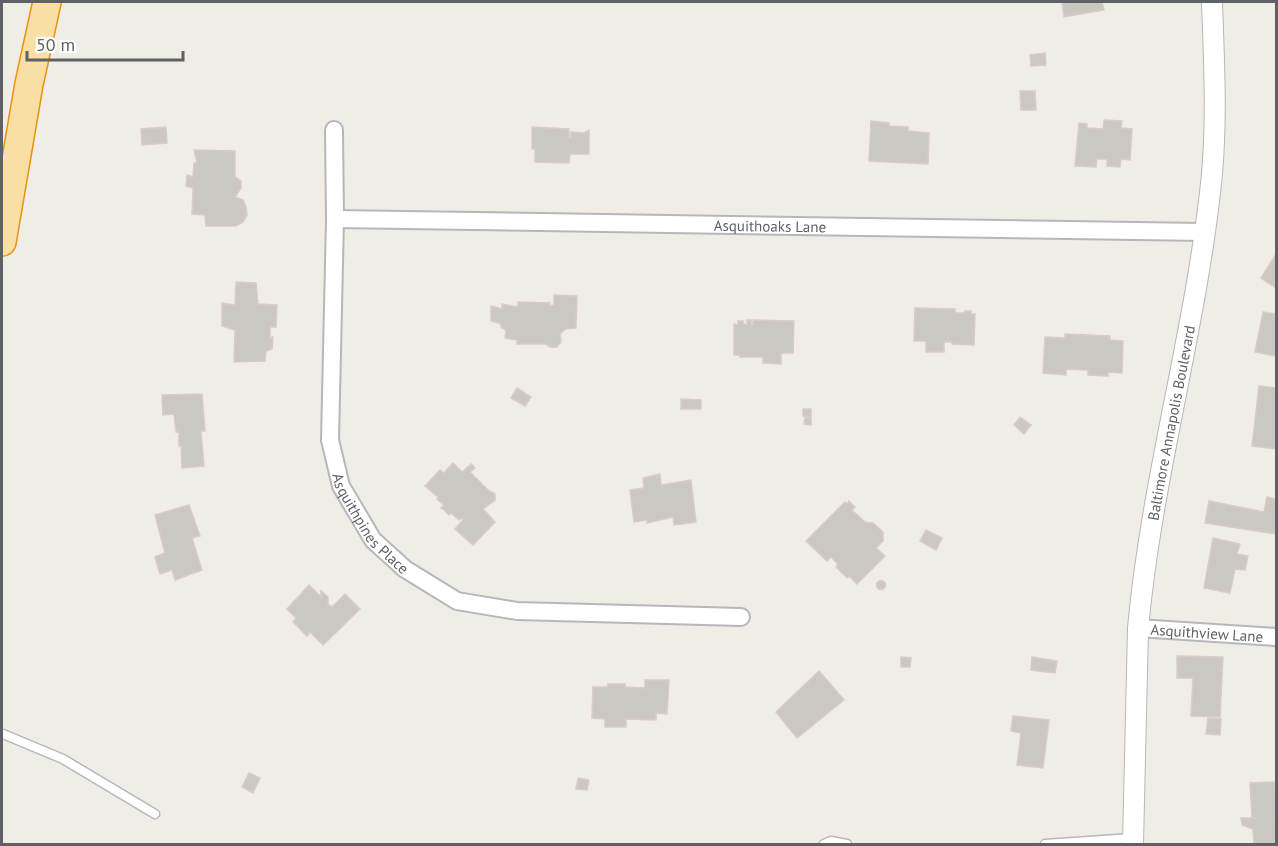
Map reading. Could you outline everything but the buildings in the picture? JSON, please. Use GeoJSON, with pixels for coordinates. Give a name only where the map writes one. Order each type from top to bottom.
{"type":"FeatureCollection","features":[{"type":"Feature","properties":{"kind":"highway"},"geometry":{"type":"LineString","coordinates":[[2,242],[29,84],[47,2]]}},
{"type":"Feature","properties":{"kind":"street","name":"Baltimore Annapolis Boulevard"},"geometry":{"type":"LineString","coordinates":[[1133,841],[1138,628],[1141,594],[1158,482],[1204,232],[1212,173],[1215,106],[1212,2]]}},
{"type":"Feature","properties":{"kind":"street","name":"Asquithpines Place"},"geometry":{"type":"LineString","coordinates":[[334,130],[335,219],[330,440],[341,486],[373,540],[405,569],[457,601],[517,611],[741,617]]}},
{"type":"Feature","properties":{"kind":"street","name":"Asquithoaks Lane"},"geometry":{"type":"LineString","coordinates":[[335,219],[1204,232]]}},
{"type":"Feature","properties":{"kind":"street","name":"Asquithview Lane"},"geometry":{"type":"LineString","coordinates":[[1138,628],[1276,637]]}},
{"type":"Feature","properties":{"kind":"lane"},"geometry":{"type":"LineString","coordinates":[[2,734],[63,759],[155,814]]}},
{"type":"Feature","properties":{"kind":"lane"},"geometry":{"type":"LineString","coordinates":[[824,844],[831,840],[847,844]]}},
{"type":"Feature","properties":{"kind":"lane"},"geometry":{"type":"LineString","coordinates":[[1045,844],[1133,841]]}}]}
